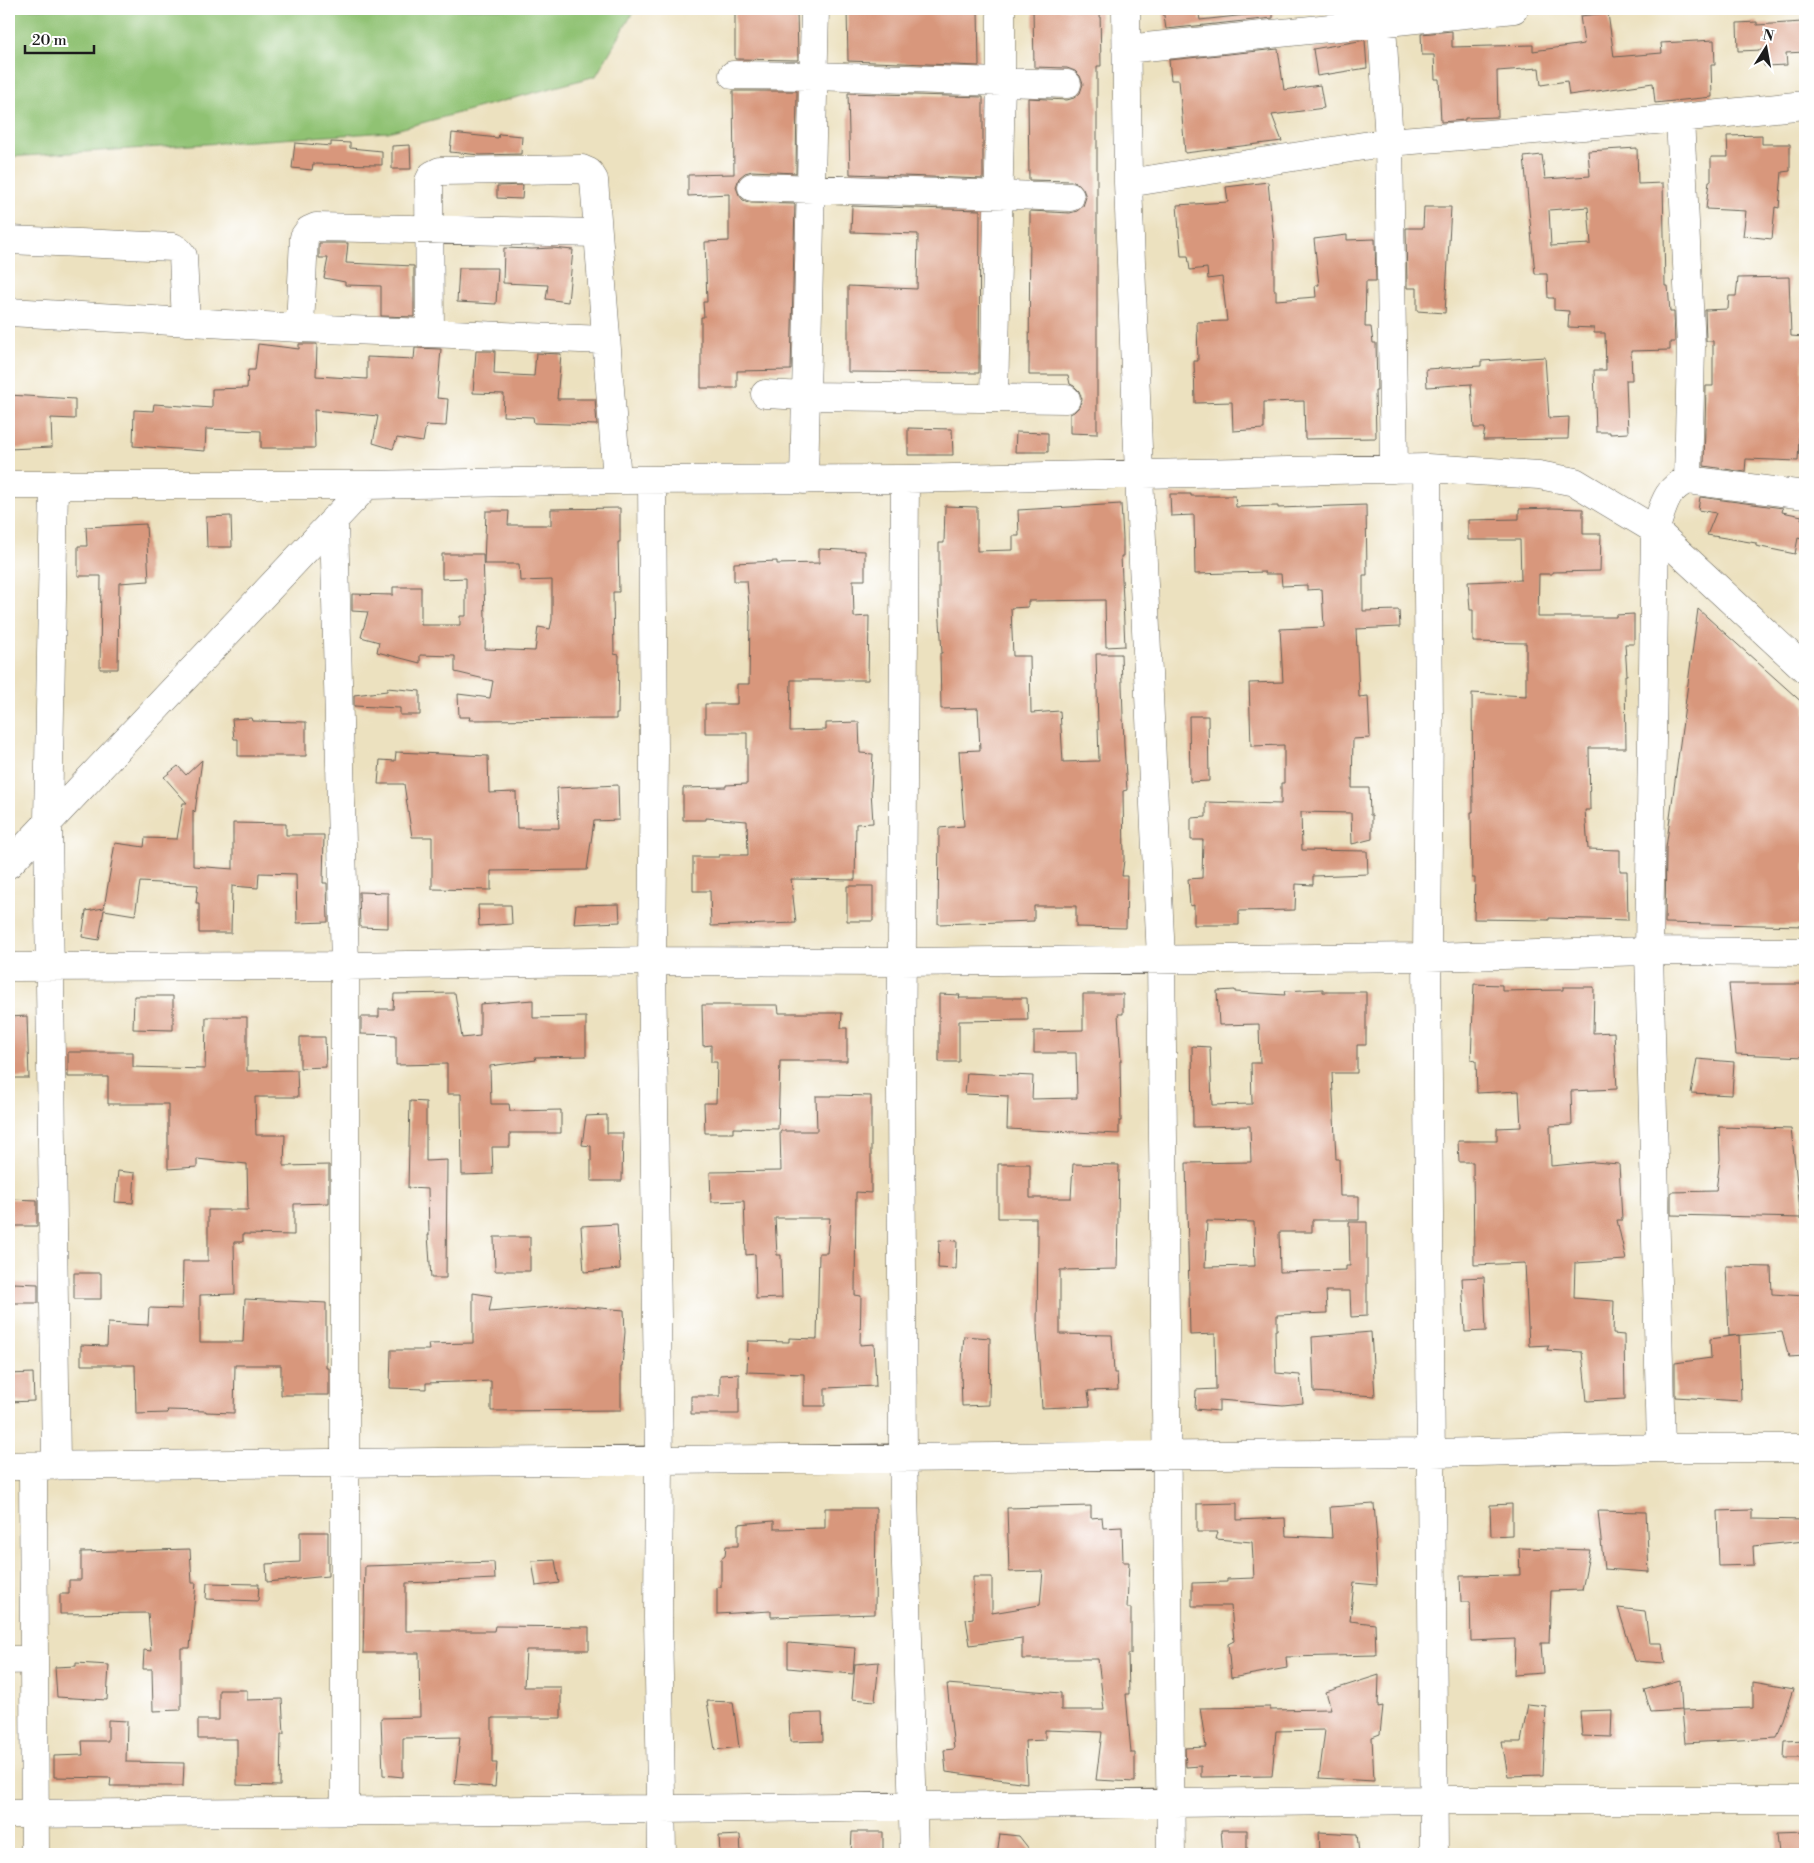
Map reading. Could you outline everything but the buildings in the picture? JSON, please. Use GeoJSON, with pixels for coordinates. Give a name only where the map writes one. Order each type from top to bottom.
{"type":"FeatureCollection","features":[{"type":"Feature","properties":{"kind":"street"},"geometry":{"type":"LineString","coordinates":[[804,480],[815,9]]}},
{"type":"Feature","properties":{"kind":"street"},"geometry":{"type":"LineString","coordinates":[[994,398],[1001,9]]}},
{"type":"Feature","properties":{"kind":"street"},"geometry":{"type":"LineString","coordinates":[[1126,9],[1128,183],[1139,475],[1162,959],[1171,1854]]}},
{"type":"Feature","properties":{"kind":"street"},"geometry":{"type":"LineString","coordinates":[[1126,49],[1381,15],[1514,9]]}},
{"type":"Feature","properties":{"kind":"street"},"geometry":{"type":"LineString","coordinates":[[1381,15],[1389,142],[1394,469]]}},
{"type":"Feature","properties":{"kind":"street"},"geometry":{"type":"LineString","coordinates":[[733,76],[813,76],[1067,84]]}},
{"type":"Feature","properties":{"kind":"street"},"geometry":{"type":"LineString","coordinates":[[1128,183],[1389,142],[1805,106]]}},
{"type":"Feature","properties":{"kind":"street"},"geometry":{"type":"LineString","coordinates":[[1680,118],[1691,347],[1688,480]]}},
{"type":"Feature","properties":{"kind":"street"},"geometry":{"type":"LineString","coordinates":[[430,333],[429,181],[432,174],[440,171],[582,169],[589,172],[594,180],[617,480]]}},
{"type":"Feature","properties":{"kind":"street"},"geometry":{"type":"LineString","coordinates":[[752,187],[1070,197]]}},
{"type":"Feature","properties":{"kind":"street"},"geometry":{"type":"LineString","coordinates":[[300,328],[304,237],[309,230],[316,227],[598,233]]}},
{"type":"Feature","properties":{"kind":"street"},"geometry":{"type":"LineString","coordinates":[[9,240],[173,247],[183,256],[186,322]]}},
{"type":"Feature","properties":{"kind":"street"},"geometry":{"type":"LineString","coordinates":[[9,312],[300,328],[606,340]]}},
{"type":"Feature","properties":{"kind":"street"},"geometry":{"type":"LineString","coordinates":[[765,394],[1066,399]]}},
{"type":"Feature","properties":{"kind":"street"},"geometry":{"type":"LineString","coordinates":[[1427,468],[1429,709],[1427,957],[1434,1854]]}},
{"type":"Feature","properties":{"kind":"street"},"geometry":{"type":"LineString","coordinates":[[9,486],[367,485],[617,480],[905,479],[1427,468],[1539,475],[1575,482],[1655,530],[1805,669]]}},
{"type":"Feature","properties":{"kind":"street"},"geometry":{"type":"LineString","coordinates":[[905,479],[901,962],[903,1458],[914,1854]]}},
{"type":"Feature","properties":{"kind":"street"},"geometry":{"type":"LineString","coordinates":[[1661,1448],[1649,951],[1655,530],[1672,489],[1688,480],[1805,495]]}},
{"type":"Feature","properties":{"kind":"street"},"geometry":{"type":"LineString","coordinates":[[652,481],[654,733],[652,961],[662,1854]]}},
{"type":"Feature","properties":{"kind":"street"},"geometry":{"type":"LineString","coordinates":[[9,864],[367,485]]}},
{"type":"Feature","properties":{"kind":"street"},"geometry":{"type":"LineString","coordinates":[[35,1854],[22,1814],[21,1659],[33,1466],[49,966],[48,822],[54,486]]}},
{"type":"Feature","properties":{"kind":"street"},"geometry":{"type":"LineString","coordinates":[[334,519],[345,966],[345,1811]]}},
{"type":"Feature","properties":{"kind":"street"},"geometry":{"type":"LineString","coordinates":[[9,967],[345,966],[652,961],[901,962],[1427,957],[1649,951],[1805,952]]}},
{"type":"Feature","properties":{"kind":"street"},"geometry":{"type":"LineString","coordinates":[[33,1466],[1805,1448]]}},
{"type":"Feature","properties":{"kind":"street"},"geometry":{"type":"LineString","coordinates":[[22,1814],[662,1809],[1171,1802],[1805,1800]]}},
{"type":"Feature","properties":{"kind":"green space"},"geometry":{"type":"Polygon","coordinates":[[[9,9],[635,9],[596,76],[388,132],[9,157],[9,9]]]}}]}
